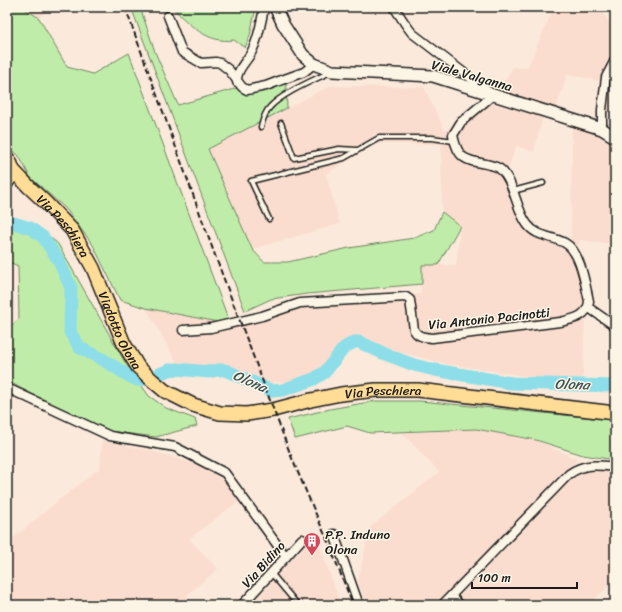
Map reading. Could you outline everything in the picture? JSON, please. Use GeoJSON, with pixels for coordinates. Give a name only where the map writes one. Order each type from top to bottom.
{"type":"FeatureCollection","features":[{"type":"Feature","properties":{"kind":"main road","name":"Viale Valganna"},"geometry":{"type":"LineString","coordinates":[[269,8],[283,24],[303,55],[314,64],[332,71],[433,76],[602,129],[615,138]]}},
{"type":"Feature","properties":{"kind":"main road","name":"Via Peschiera"},"geometry":{"type":"LineString","coordinates":[[10,163],[11,177],[7,183],[29,188]]}},
{"type":"Feature","properties":{"kind":"main road","name":"Via Peschiera"},"geometry":{"type":"LineString","coordinates":[[10,163],[29,188],[72,230],[93,268]]}},
{"type":"Feature","properties":{"kind":"main road","name":"Viadotto Olona"},"geometry":{"type":"LineString","coordinates":[[93,268],[116,327],[128,352],[138,367],[158,386]]}},
{"type":"Feature","properties":{"kind":"main road","name":"Via Peschiera"},"geometry":{"type":"LineString","coordinates":[[158,386],[174,397],[193,405],[228,414],[257,413],[318,398],[376,390],[418,390],[615,413]]}},
{"type":"Feature","properties":{"kind":"street"},"geometry":{"type":"LineString","coordinates":[[394,7],[412,32],[493,95],[460,122],[452,135],[456,150],[463,157],[472,161],[500,169],[506,176],[521,214],[530,228],[544,236],[565,243],[573,250],[578,259],[589,301],[589,308],[615,326]]}},
{"type":"Feature","properties":{"kind":"street"},"geometry":{"type":"LineString","coordinates":[[237,82],[238,72],[251,54],[269,8]]}},
{"type":"Feature","properties":{"kind":"street"},"geometry":{"type":"LineString","coordinates":[[168,16],[182,52],[201,63],[220,63],[229,70],[242,87],[247,90],[266,86],[304,72],[314,64]]}},
{"type":"Feature","properties":{"kind":"street"},"geometry":{"type":"LineString","coordinates":[[602,129],[602,110],[606,78],[615,60]]}},
{"type":"Feature","properties":{"kind":"street","name":"Via Antonio Pacinotti"},"geometry":{"type":"LineString","coordinates":[[183,330],[211,328],[262,316],[300,304],[406,297],[410,300],[414,330],[416,334],[432,338],[560,322],[577,318],[589,308]]}},
{"type":"Feature","properties":{"kind":"street"},"geometry":{"type":"LineString","coordinates":[[7,388],[110,436],[175,447],[225,473],[286,557]]}},
{"type":"Feature","properties":{"kind":"street"},"geometry":{"type":"LineString","coordinates":[[442,605],[565,477],[579,468],[594,465],[615,467]]}},
{"type":"Feature","properties":{"kind":"street"},"geometry":{"type":"LineString","coordinates":[[334,534],[359,605]]}},
{"type":"Feature","properties":{"kind":"street","name":"Via Bidino"},"geometry":{"type":"LineString","coordinates":[[242,605],[302,539]]}},
{"type":"Feature","properties":{"kind":"street"},"geometry":{"type":"LineString","coordinates":[[450,596],[460,605]]}},
{"type":"Feature","properties":{"kind":"lane"},"geometry":{"type":"LineString","coordinates":[[261,127],[263,117],[269,107],[280,98],[332,71]]}},
{"type":"Feature","properties":{"kind":"lane"},"geometry":{"type":"LineString","coordinates":[[281,123],[294,158],[339,149],[358,150]]}},
{"type":"Feature","properties":{"kind":"lane"},"geometry":{"type":"LineString","coordinates":[[269,219],[251,181],[344,158],[379,138],[432,138],[454,141]]}},
{"type":"Feature","properties":{"kind":"lane"},"geometry":{"type":"LineString","coordinates":[[513,191],[543,183]]}},
{"type":"Feature","properties":{"kind":"lane"},"geometry":{"type":"LineString","coordinates":[[271,573],[298,605]]}},
{"type":"Feature","properties":{"kind":"shaded area"},"geometry":{"type":"Polygon","coordinates":[[[22,7],[48,7],[39,18],[22,7]]]}},
{"type":"Feature","properties":{"kind":"shaded area"},"geometry":{"type":"Polygon","coordinates":[[[554,7],[615,7],[604,14],[615,32],[615,52],[601,81],[567,75],[556,109],[498,91],[513,67],[527,68],[554,7]]]}},
{"type":"Feature","properties":{"kind":"shaded area"},"geometry":{"type":"Polygon","coordinates":[[[330,86],[424,87],[445,131],[493,104],[543,116],[534,152],[516,146],[506,177],[527,224],[564,244],[571,238],[572,124],[590,129],[615,145],[615,244],[579,240],[578,259],[589,301],[585,313],[583,378],[545,379],[446,364],[396,351],[362,338],[342,344],[319,369],[299,381],[271,383],[226,367],[178,365],[146,308],[223,323],[300,304],[421,294],[422,265],[456,265],[460,227],[442,212],[441,144],[375,144],[326,174],[340,224],[252,249],[208,149],[330,86]]]}},
{"type":"Feature","properties":{"kind":"shaded area"},"geometry":{"type":"Polygon","coordinates":[[[476,429],[536,440],[578,460],[435,605],[366,605],[358,581],[370,527],[439,472],[402,433],[476,429]]]}},
{"type":"Feature","properties":{"kind":"shaded area"},"geometry":{"type":"Polygon","coordinates":[[[102,440],[156,452],[198,465],[222,479],[240,500],[189,539],[218,569],[186,596],[195,605],[7,605],[7,537],[11,540],[100,468],[102,440]]]}},
{"type":"Feature","properties":{"kind":"shaded area"},"geometry":{"type":"Polygon","coordinates":[[[603,470],[615,472],[615,580],[588,605],[465,605],[458,598],[566,483],[580,473],[603,470]]]}},
{"type":"Feature","properties":{"kind":"shaded area"},"geometry":{"type":"Polygon","coordinates":[[[315,533],[341,605],[251,605],[295,555],[315,533]]]}},
{"type":"Feature","properties":{"kind":"green space"},"geometry":{"type":"Polygon","coordinates":[[[7,7],[22,7],[39,18],[67,67],[93,74],[129,53],[229,321],[223,323],[146,308],[120,300],[93,245],[66,209],[30,177],[19,156],[7,145],[7,7]]]}},
{"type":"Feature","properties":{"kind":"green space"},"geometry":{"type":"Polygon","coordinates":[[[131,7],[140,7],[155,52],[178,105],[255,83],[258,91],[286,84],[287,108],[208,149],[252,249],[264,262],[288,262],[349,248],[414,238],[434,230],[442,212],[460,226],[438,265],[422,265],[422,284],[307,294],[271,299],[245,311],[131,7]]]}},
{"type":"Feature","properties":{"kind":"green space"},"geometry":{"type":"Polygon","coordinates":[[[172,7],[256,7],[250,35],[245,48],[234,40],[216,39],[207,36],[192,26],[172,7]]]}},
{"type":"Feature","properties":{"kind":"green space"},"geometry":{"type":"Polygon","coordinates":[[[7,215],[37,226],[58,244],[126,364],[149,396],[166,408],[195,419],[197,426],[156,437],[108,431],[20,388],[7,380],[7,323],[11,326],[19,319],[18,266],[7,261],[7,215]]]}},
{"type":"Feature","properties":{"kind":"green space"},"geometry":{"type":"Polygon","coordinates":[[[375,401],[420,401],[615,420],[615,460],[583,455],[536,440],[476,429],[370,433],[347,426],[295,439],[288,419],[330,409],[375,401]]]}},
{"type":"Feature","properties":{"kind":"waterway","name":"Olona"},"geometry":{"type":"LineString","coordinates":[[7,221],[30,228],[43,237],[59,261],[71,288],[70,332],[80,348],[138,380],[147,379],[169,370],[176,369],[209,372],[225,370],[272,391],[283,390],[314,379],[325,372],[344,348],[354,342],[359,342],[414,365],[435,370],[511,383],[615,386]]}},
{"type":"Feature","properties":{"kind":"railway"},"geometry":{"type":"LineString","coordinates":[[125,7],[216,258],[293,461],[353,605]]}},
{"type":"Feature","properties":{"kind":"place","name":"P.P. Induno Olona"},"geometry":{"type":"Point","coordinates":[312,556]}}]}
